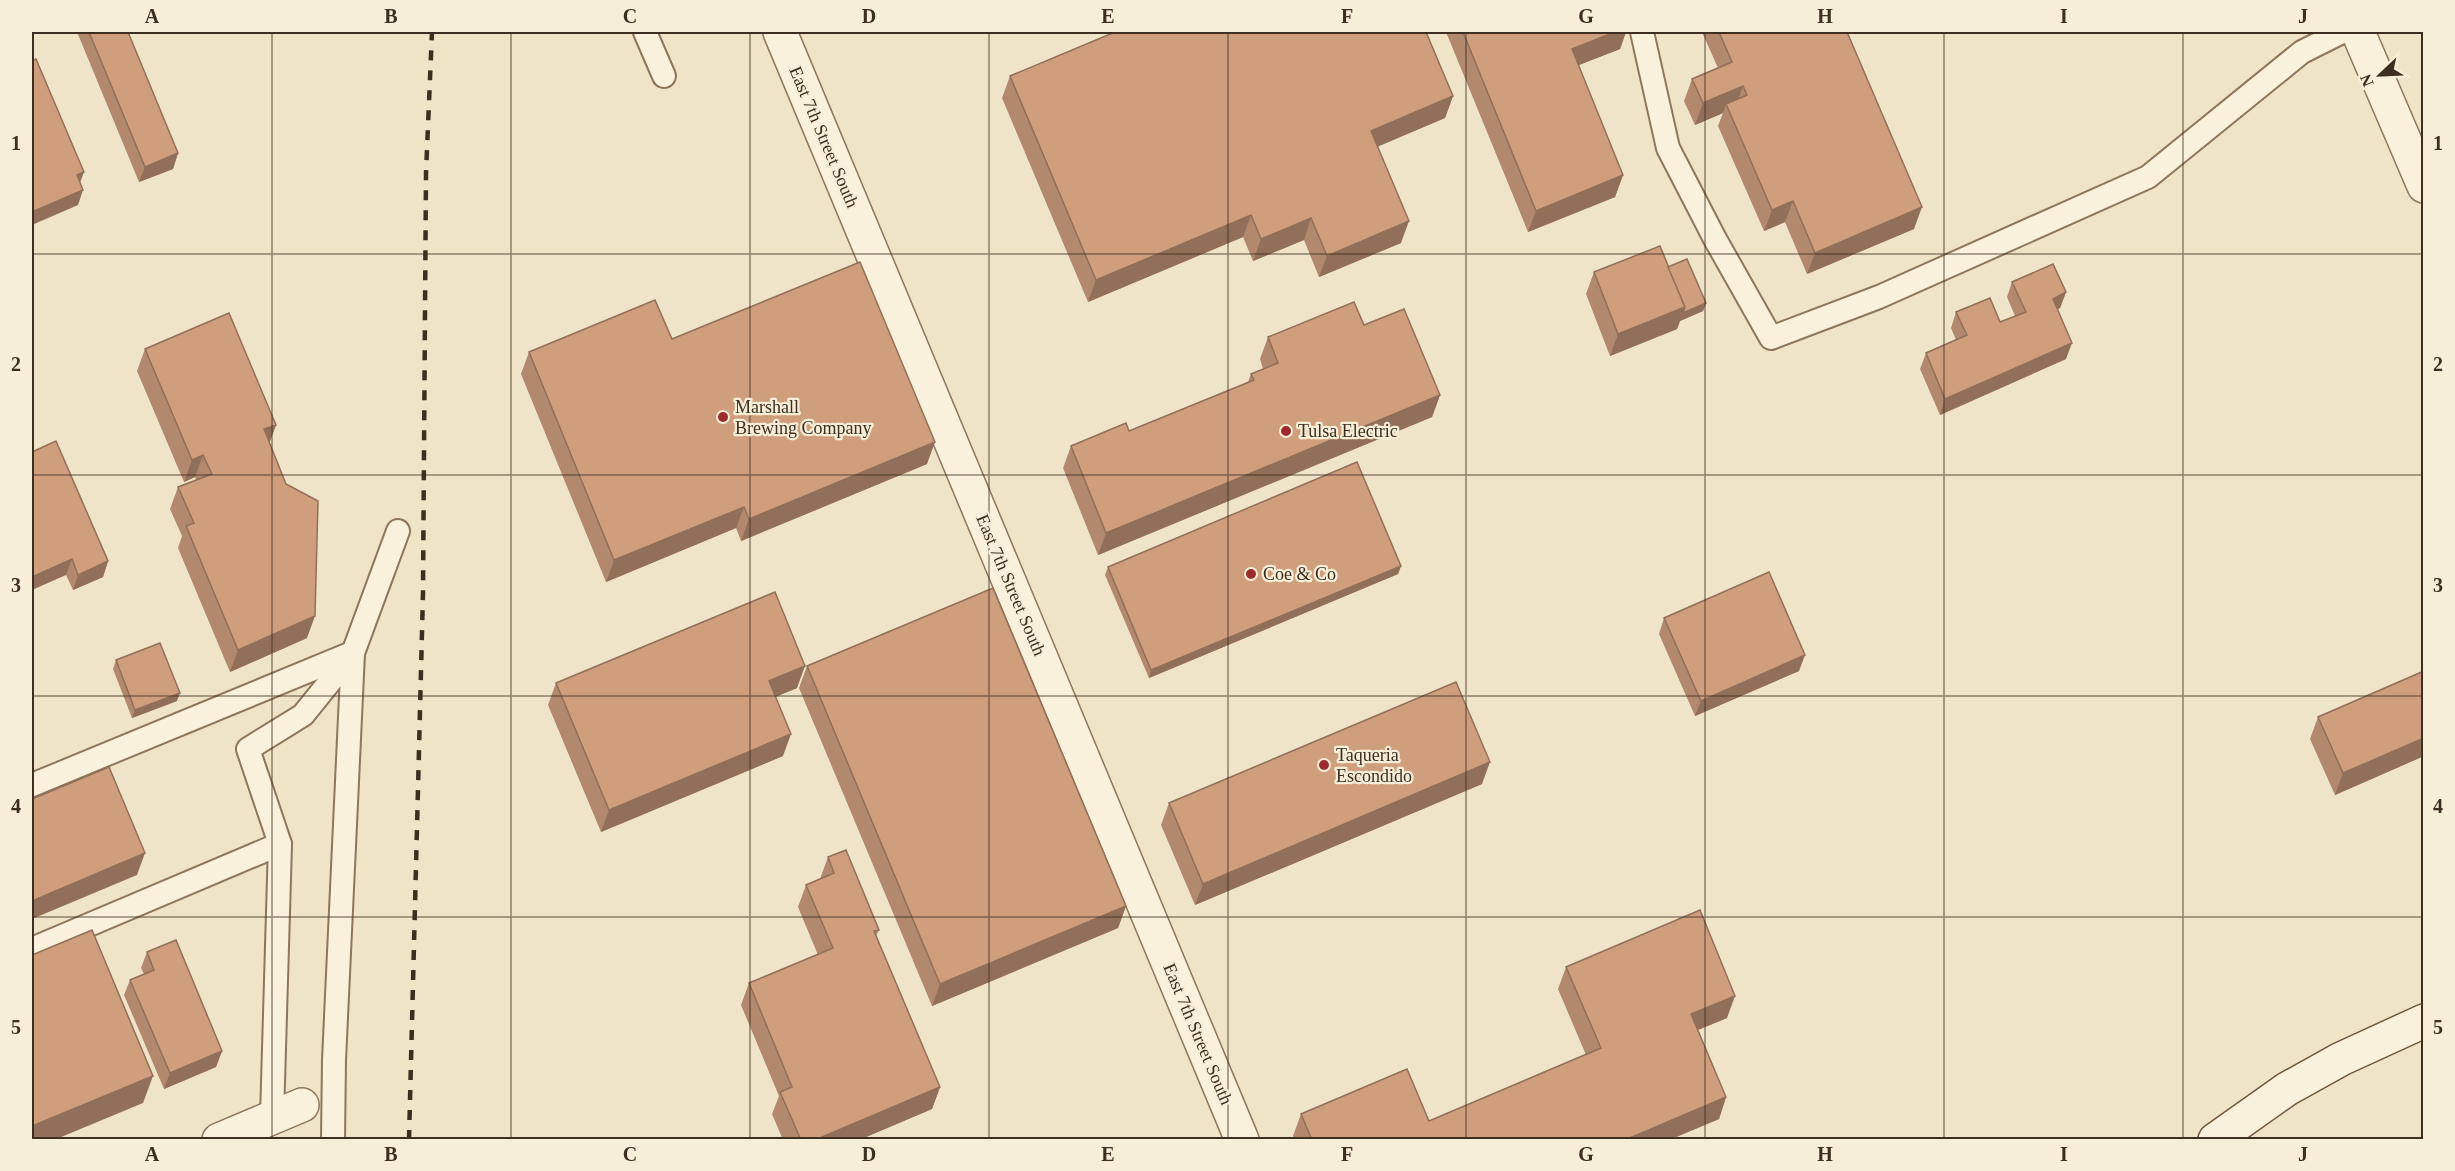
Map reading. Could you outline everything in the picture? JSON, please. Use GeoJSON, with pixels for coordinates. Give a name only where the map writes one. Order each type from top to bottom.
{"type":"FeatureCollection","features":[{"type":"Feature","properties":{"kind":"street","name":"East 7th Street South"},"geometry":{"type":"LineString","coordinates":[[780,32],[1242,1140]]}},
{"type":"Feature","properties":{"kind":"street"},"geometry":{"type":"LineString","coordinates":[[2358,32],[2424,186]]}},
{"type":"Feature","properties":{"kind":"street"},"geometry":{"type":"LineString","coordinates":[[2215,1140],[2287,1089],[2341,1059],[2424,1021]]}},
{"type":"Feature","properties":{"kind":"street"},"geometry":{"type":"LineString","coordinates":[[219,1140],[287,1111]]}},
{"type":"Feature","properties":{"kind":"lane"},"geometry":{"type":"LineString","coordinates":[[645,32],[664,76]]}},
{"type":"Feature","properties":{"kind":"lane"},"geometry":{"type":"LineString","coordinates":[[1642,32],[1668,148],[1715,239],[1771,338],[1879,297],[2148,177],[2301,52],[2342,32]]}},
{"type":"Feature","properties":{"kind":"lane"},"geometry":{"type":"LineString","coordinates":[[333,1140],[334,1060],[353,653],[398,531]]}},
{"type":"Feature","properties":{"kind":"lane"},"geometry":{"type":"LineString","coordinates":[[32,785],[353,653]]}},
{"type":"Feature","properties":{"kind":"lane"},"geometry":{"type":"LineString","coordinates":[[287,1111],[280,844],[248,749],[303,715],[353,653]]}},
{"type":"Feature","properties":{"kind":"lane"},"geometry":{"type":"LineString","coordinates":[[32,949],[280,844]]}},
{"type":"Feature","properties":{"kind":"building"},"geometry":{"type":"Polygon","coordinates":[[[89,32],[128,32],[178,153],[145,167],[89,32]]]}},
{"type":"Feature","properties":{"kind":"building"},"geometry":{"type":"Polygon","coordinates":[[[1115,32],[1426,32],[1453,96],[1371,131],[1409,221],[1327,256],[1311,218],[1261,239],[1251,215],[1096,280],[1010,76],[1115,32]]]}},
{"type":"Feature","properties":{"kind":"building"},"geometry":{"type":"Polygon","coordinates":[[[1463,32],[1615,32],[1572,49],[1623,175],[1536,211],[1463,32]]]}},
{"type":"Feature","properties":{"kind":"building"},"geometry":{"type":"Polygon","coordinates":[[[1719,32],[1847,32],[1922,207],[1815,253],[1793,201],[1772,210],[1726,104],[1747,95],[1743,86],[1703,103],[1692,79],[1732,62],[1719,32]]]}},
{"type":"Feature","properties":{"kind":"building"},"geometry":{"type":"Polygon","coordinates":[[[36,59],[84,172],[77,175],[83,190],[32,212],[32,61],[36,59]]]}},
{"type":"Feature","properties":{"kind":"building"},"geometry":{"type":"Polygon","coordinates":[[[1660,246],[1685,307],[1618,334],[1594,272],[1660,246]]]}},
{"type":"Feature","properties":{"kind":"building"},"geometry":{"type":"Polygon","coordinates":[[[1687,259],[1706,303],[1683,313],[1685,307],[1668,267],[1687,259]]]}},
{"type":"Feature","properties":{"kind":"building","name":"Marshall Brewing Company"},"geometry":{"type":"Polygon","coordinates":[[[860,262],[935,442],[749,519],[744,507],[614,560],[529,352],[655,300],[672,339],[860,262]]]}},
{"type":"Feature","properties":{"kind":"building"},"geometry":{"type":"Polygon","coordinates":[[[2053,264],[2066,292],[2053,299],[2072,343],[1945,399],[1926,353],[1967,335],[1956,312],[1990,298],[2000,322],[2026,312],[2012,282],[2053,264]]]}},
{"type":"Feature","properties":{"kind":"building","name":"Tulsa Electric"},"geometry":{"type":"Polygon","coordinates":[[[1354,302],[1364,325],[1404,309],[1440,395],[1106,533],[1071,446],[1126,423],[1129,431],[1254,380],[1251,374],[1278,363],[1268,337],[1354,302]]]}},
{"type":"Feature","properties":{"kind":"building"},"geometry":{"type":"Polygon","coordinates":[[[229,313],[276,425],[264,429],[286,484],[318,501],[315,616],[238,650],[186,526],[194,523],[178,487],[212,474],[203,455],[192,460],[145,349],[229,313]]]}},
{"type":"Feature","properties":{"kind":"building"},"geometry":{"type":"Polygon","coordinates":[[[56,441],[108,561],[78,575],[72,559],[32,577],[32,452],[56,441]]]}},
{"type":"Feature","properties":{"kind":"building","name":"Coe & Co"},"geometry":{"type":"Polygon","coordinates":[[[1357,462],[1401,566],[1151,670],[1108,567],[1357,462]]]}},
{"type":"Feature","properties":{"kind":"building"},"geometry":{"type":"Polygon","coordinates":[[[1769,572],[1805,655],[1701,701],[1664,618],[1769,572]]]}},
{"type":"Feature","properties":{"kind":"building"},"geometry":{"type":"Polygon","coordinates":[[[993,588],[1126,906],[940,984],[807,666],[993,588]]]}},
{"type":"Feature","properties":{"kind":"building"},"geometry":{"type":"Polygon","coordinates":[[[775,592],[805,666],[769,681],[791,734],[609,810],[556,683],[775,592]]]}},
{"type":"Feature","properties":{"kind":"building"},"geometry":{"type":"Polygon","coordinates":[[[160,643],[180,693],[135,710],[116,660],[160,643]]]}},
{"type":"Feature","properties":{"kind":"building"},"geometry":{"type":"Polygon","coordinates":[[[2424,671],[2424,738],[2343,773],[2318,717],[2424,671]]]}},
{"type":"Feature","properties":{"kind":"building"},"geometry":{"type":"Polygon","coordinates":[[[1456,682],[1490,762],[1203,884],[1169,803],[1456,682]]]}},
{"type":"Feature","properties":{"kind":"building"},"geometry":{"type":"Polygon","coordinates":[[[109,767],[145,853],[32,901],[32,799],[109,767]]]}},
{"type":"Feature","properties":{"kind":"building"},"geometry":{"type":"Polygon","coordinates":[[[846,850],[879,930],[874,931],[940,1087],[815,1140],[801,1140],[780,1092],[792,1087],[749,983],[833,948],[806,885],[834,873],[828,857],[846,850]]]}},
{"type":"Feature","properties":{"kind":"building"},"geometry":{"type":"Polygon","coordinates":[[[1700,910],[1735,996],[1691,1014],[1726,1097],[1625,1140],[1312,1140],[1301,1114],[1407,1069],[1429,1121],[1601,1048],[1566,967],[1700,910]]]}},
{"type":"Feature","properties":{"kind":"building"},"geometry":{"type":"Polygon","coordinates":[[[92,930],[153,1076],[32,1126],[32,955],[92,930]]]}},
{"type":"Feature","properties":{"kind":"building"},"geometry":{"type":"Polygon","coordinates":[[[176,940],[222,1051],[170,1073],[130,980],[154,970],[147,952],[176,940]]]}},
{"type":"Feature","properties":{"kind":"railway"},"geometry":{"type":"LineString","coordinates":[[409,1140],[423,593],[426,173],[432,32]]}},
{"type":"Feature","properties":{"kind":"place","name":"Marshall Brewing Company"},"geometry":{"type":"Point","coordinates":[723,417]}},
{"type":"Feature","properties":{"kind":"place","name":"Tulsa Electric"},"geometry":{"type":"Point","coordinates":[1286,431]}},
{"type":"Feature","properties":{"kind":"place","name":"Coe & Co"},"geometry":{"type":"Point","coordinates":[1251,574]}},
{"type":"Feature","properties":{"kind":"place","name":"Taqueria Escondido"},"geometry":{"type":"Point","coordinates":[1324,765]}}]}
